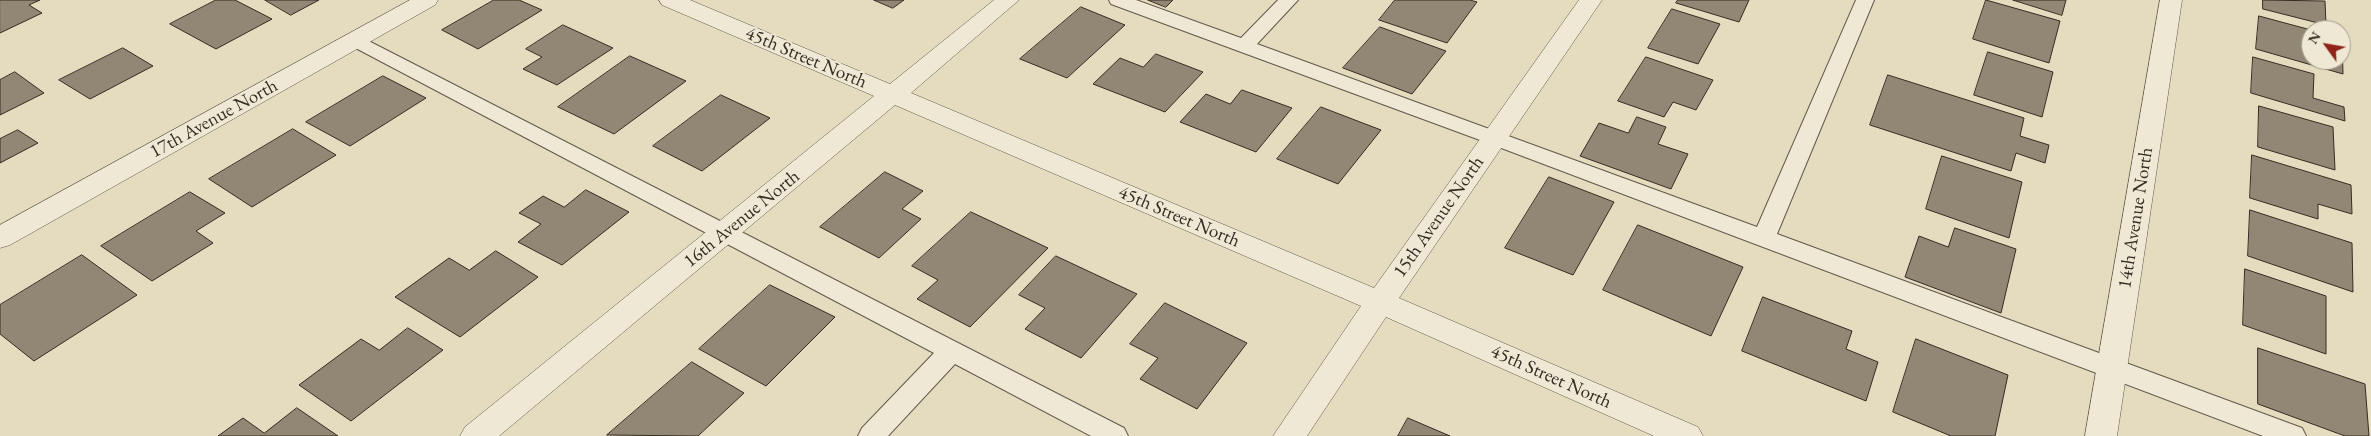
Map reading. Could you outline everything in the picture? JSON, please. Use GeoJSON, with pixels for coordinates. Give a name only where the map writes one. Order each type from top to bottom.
{"type":"FeatureCollection","features":[{"type":"Feature","properties":{"kind":"street","name":"17th Avenue North"},"geometry":{"type":"LineString","coordinates":[[0,238],[428,0]]}},
{"type":"Feature","properties":{"kind":"street","name":"45th Street North"},"geometry":{"type":"LineString","coordinates":[[670,0],[1380,302],[1687,436]]}},
{"type":"Feature","properties":{"kind":"street","name":"16th Avenue North"},"geometry":{"type":"LineString","coordinates":[[476,436],[1008,0]]}},
{"type":"Feature","properties":{"kind":"street","name":"15th Avenue North"},"geometry":{"type":"LineString","coordinates":[[1289,436],[1591,0]]}},
{"type":"Feature","properties":{"kind":"street","name":"14th Avenue North"},"geometry":{"type":"LineString","coordinates":[[2101,436],[2171,0]]}},
{"type":"Feature","properties":{"kind":"lane"},"geometry":{"type":"LineString","coordinates":[[1118,0],[1495,138],[2294,436]]}},
{"type":"Feature","properties":{"kind":"lane"},"geometry":{"type":"LineString","coordinates":[[1244,46],[1288,0]]}},
{"type":"Feature","properties":{"kind":"lane"},"geometry":{"type":"LineString","coordinates":[[1764,238],[1864,0]]}},
{"type":"Feature","properties":{"kind":"lane"},"geometry":{"type":"LineString","coordinates":[[355,40],[1115,436]]}},
{"type":"Feature","properties":{"kind":"lane"},"geometry":{"type":"LineString","coordinates":[[871,436],[952,351]]}},
{"type":"Feature","properties":{"kind":"building"},"geometry":{"type":"Polygon","coordinates":[[[0,0],[40,0],[29,5],[42,13],[0,33],[0,0]]]}},
{"type":"Feature","properties":{"kind":"building"},"geometry":{"type":"Polygon","coordinates":[[[216,0],[235,0],[272,19],[216,49],[170,24],[216,0]]]}},
{"type":"Feature","properties":{"kind":"building"},"geometry":{"type":"Polygon","coordinates":[[[265,0],[319,0],[291,15],[265,0]]]}},
{"type":"Feature","properties":{"kind":"building"},"geometry":{"type":"Polygon","coordinates":[[[494,0],[519,0],[542,10],[478,49],[442,30],[494,0]]]}},
{"type":"Feature","properties":{"kind":"building"},"geometry":{"type":"Polygon","coordinates":[[[874,0],[904,0],[893,8],[874,0]]]}},
{"type":"Feature","properties":{"kind":"building"},"geometry":{"type":"Polygon","coordinates":[[[1148,0],[1173,0],[1166,7],[1148,0]]]}},
{"type":"Feature","properties":{"kind":"building"},"geometry":{"type":"Polygon","coordinates":[[[1395,0],[1470,0],[1477,2],[1447,43],[1379,20],[1395,0]]]}},
{"type":"Feature","properties":{"kind":"building"},"geometry":{"type":"Polygon","coordinates":[[[1678,0],[1749,0],[1739,22],[1676,3],[1678,0]]]}},
{"type":"Feature","properties":{"kind":"building"},"geometry":{"type":"Polygon","coordinates":[[[1986,0],[2060,21],[2049,63],[1973,39],[1986,0]]]}},
{"type":"Feature","properties":{"kind":"building"},"geometry":{"type":"Polygon","coordinates":[[[2013,0],[2066,0],[2062,15],[2013,0]]]}},
{"type":"Feature","properties":{"kind":"building"},"geometry":{"type":"Polygon","coordinates":[[[2263,0],[2325,1],[2326,20],[2306,20],[2263,9],[2263,0]]]}},
{"type":"Feature","properties":{"kind":"building"},"geometry":{"type":"Polygon","coordinates":[[[1081,7],[1125,25],[1067,78],[1020,59],[1081,7]]]}},
{"type":"Feature","properties":{"kind":"building"},"geometry":{"type":"Polygon","coordinates":[[[1672,9],[1720,24],[1698,64],[1648,48],[1672,9]]]}},
{"type":"Feature","properties":{"kind":"building"},"geometry":{"type":"Polygon","coordinates":[[[2259,16],[2301,27],[2301,62],[2256,49],[2259,16]]]}},
{"type":"Feature","properties":{"kind":"building"},"geometry":{"type":"Polygon","coordinates":[[[563,25],[613,48],[557,85],[523,69],[542,57],[526,49],[563,25]]]}},
{"type":"Feature","properties":{"kind":"building"},"geometry":{"type":"Polygon","coordinates":[[[1380,27],[1446,51],[1412,94],[1343,68],[1380,27]]]}},
{"type":"Feature","properties":{"kind":"building"},"geometry":{"type":"Polygon","coordinates":[[[123,48],[153,66],[90,99],[59,80],[123,48]]]}},
{"type":"Feature","properties":{"kind":"building"},"geometry":{"type":"Polygon","coordinates":[[[1988,52],[2053,72],[2042,117],[1974,95],[1988,52]]]}},
{"type":"Feature","properties":{"kind":"building"},"geometry":{"type":"Polygon","coordinates":[[[1156,54],[1203,72],[1165,112],[1093,84],[1120,58],[1143,67],[1156,54]]]}},
{"type":"Feature","properties":{"kind":"building"},"geometry":{"type":"Polygon","coordinates":[[[630,56],[686,81],[614,134],[558,107],[630,56]]]}},
{"type":"Feature","properties":{"kind":"building"},"geometry":{"type":"Polygon","coordinates":[[[1646,57],[1713,80],[1696,110],[1673,102],[1664,117],[1618,101],[1646,57]]]}},
{"type":"Feature","properties":{"kind":"building"},"geometry":{"type":"Polygon","coordinates":[[[2253,57],[2314,74],[2313,98],[2344,107],[2345,121],[2251,93],[2253,57]]]}},
{"type":"Feature","properties":{"kind":"building"},"geometry":{"type":"Polygon","coordinates":[[[2329,70],[2343,70],[2343,74],[2329,70]]]}},
{"type":"Feature","properties":{"kind":"building"},"geometry":{"type":"Polygon","coordinates":[[[15,72],[44,93],[0,115],[0,80],[15,72]]]}},
{"type":"Feature","properties":{"kind":"building"},"geometry":{"type":"Polygon","coordinates":[[[1888,75],[2024,118],[2020,136],[2049,145],[2045,163],[2016,153],[2011,171],[1870,125],[1888,75]]]}},
{"type":"Feature","properties":{"kind":"building"},"geometry":{"type":"Polygon","coordinates":[[[383,76],[426,98],[350,146],[306,122],[383,76]]]}},
{"type":"Feature","properties":{"kind":"building"},"geometry":{"type":"Polygon","coordinates":[[[1242,90],[1292,108],[1256,152],[1180,122],[1206,94],[1230,104],[1242,90]]]}},
{"type":"Feature","properties":{"kind":"building"},"geometry":{"type":"Polygon","coordinates":[[[721,95],[770,118],[702,171],[653,146],[721,95]]]}},
{"type":"Feature","properties":{"kind":"building"},"geometry":{"type":"Polygon","coordinates":[[[2259,106],[2333,127],[2335,170],[2258,147],[2259,106]]]}},
{"type":"Feature","properties":{"kind":"building"},"geometry":{"type":"Polygon","coordinates":[[[1321,107],[1381,130],[1338,184],[1277,159],[1321,107]]]}},
{"type":"Feature","properties":{"kind":"building"},"geometry":{"type":"Polygon","coordinates":[[[1637,117],[1666,127],[1658,144],[1688,154],[1671,189],[1580,156],[1599,123],[1628,133],[1637,117]]]}},
{"type":"Feature","properties":{"kind":"building"},"geometry":{"type":"Polygon","coordinates":[[[293,129],[336,155],[252,207],[209,179],[293,129]]]}},
{"type":"Feature","properties":{"kind":"building"},"geometry":{"type":"Polygon","coordinates":[[[18,130],[38,143],[0,163],[0,139],[18,130]]]}},
{"type":"Feature","properties":{"kind":"building"},"geometry":{"type":"Polygon","coordinates":[[[2252,155],[2351,185],[2352,214],[2318,204],[2318,219],[2250,198],[2252,155]]]}},
{"type":"Feature","properties":{"kind":"building"},"geometry":{"type":"Polygon","coordinates":[[[1942,156],[2022,182],[2009,238],[1926,209],[1942,156]]]}},
{"type":"Feature","properties":{"kind":"building"},"geometry":{"type":"Polygon","coordinates":[[[885,172],[923,191],[902,209],[921,219],[879,258],[820,227],[885,172]]]}},
{"type":"Feature","properties":{"kind":"building"},"geometry":{"type":"Polygon","coordinates":[[[1549,177],[1614,202],[1573,275],[1505,248],[1549,177]]]}},
{"type":"Feature","properties":{"kind":"building"},"geometry":{"type":"Polygon","coordinates":[[[586,190],[629,212],[562,265],[518,242],[541,224],[519,213],[543,196],[564,207],[586,190]]]}},
{"type":"Feature","properties":{"kind":"building"},"geometry":{"type":"Polygon","coordinates":[[[190,192],[225,213],[196,231],[213,243],[152,281],[101,246],[190,192]]]}},
{"type":"Feature","properties":{"kind":"building"},"geometry":{"type":"Polygon","coordinates":[[[2250,210],[2352,243],[2353,292],[2248,256],[2250,210]]]}},
{"type":"Feature","properties":{"kind":"building"},"geometry":{"type":"Polygon","coordinates":[[[971,212],[1048,248],[970,327],[917,299],[938,280],[912,266],[971,212]]]}},
{"type":"Feature","properties":{"kind":"building"},"geometry":{"type":"Polygon","coordinates":[[[1638,225],[1743,267],[1711,336],[1603,290],[1638,225]]]}},
{"type":"Feature","properties":{"kind":"building"},"geometry":{"type":"Polygon","coordinates":[[[1955,228],[2016,249],[2001,313],[1905,277],[1919,236],[1948,247],[1955,228]]]}},
{"type":"Feature","properties":{"kind":"building"},"geometry":{"type":"Polygon","coordinates":[[[496,251],[538,277],[460,337],[395,297],[449,258],[469,270],[496,251]]]}},
{"type":"Feature","properties":{"kind":"building"},"geometry":{"type":"Polygon","coordinates":[[[82,255],[137,295],[34,361],[0,334],[0,305],[82,255]]]}},
{"type":"Feature","properties":{"kind":"building"},"geometry":{"type":"Polygon","coordinates":[[[1056,256],[1137,294],[1081,358],[1025,329],[1045,308],[1019,295],[1056,256]]]}},
{"type":"Feature","properties":{"kind":"building"},"geometry":{"type":"Polygon","coordinates":[[[2245,269],[2326,296],[2326,354],[2243,325],[2245,269]]]}},
{"type":"Feature","properties":{"kind":"building"},"geometry":{"type":"Polygon","coordinates":[[[770,285],[835,317],[766,386],[699,349],[770,285]]]}},
{"type":"Feature","properties":{"kind":"building"},"geometry":{"type":"Polygon","coordinates":[[[1763,297],[1852,331],[1846,349],[1878,362],[1866,401],[1742,351],[1763,297]]]}},
{"type":"Feature","properties":{"kind":"building"},"geometry":{"type":"Polygon","coordinates":[[[1165,303],[1247,343],[1197,409],[1140,379],[1158,358],[1130,344],[1165,303]]]}},
{"type":"Feature","properties":{"kind":"building"},"geometry":{"type":"Polygon","coordinates":[[[408,328],[443,350],[351,421],[299,385],[361,339],[379,350],[408,328]]]}},
{"type":"Feature","properties":{"kind":"building"},"geometry":{"type":"Polygon","coordinates":[[[1916,339],[2008,375],[1995,436],[1951,436],[1893,412],[1916,339]]]}},
{"type":"Feature","properties":{"kind":"building"},"geometry":{"type":"Polygon","coordinates":[[[2258,348],[2365,384],[2369,436],[2345,436],[2258,404],[2258,348]]]}},
{"type":"Feature","properties":{"kind":"building"},"geometry":{"type":"Polygon","coordinates":[[[692,362],[744,393],[698,436],[607,435],[692,362]]]}},
{"type":"Feature","properties":{"kind":"building"},"geometry":{"type":"Polygon","coordinates":[[[297,408],[338,436],[218,436],[243,418],[264,433],[297,408]]]}},
{"type":"Feature","properties":{"kind":"building"},"geometry":{"type":"Polygon","coordinates":[[[1408,418],[1450,436],[1398,436],[1408,418]]]}}]}
